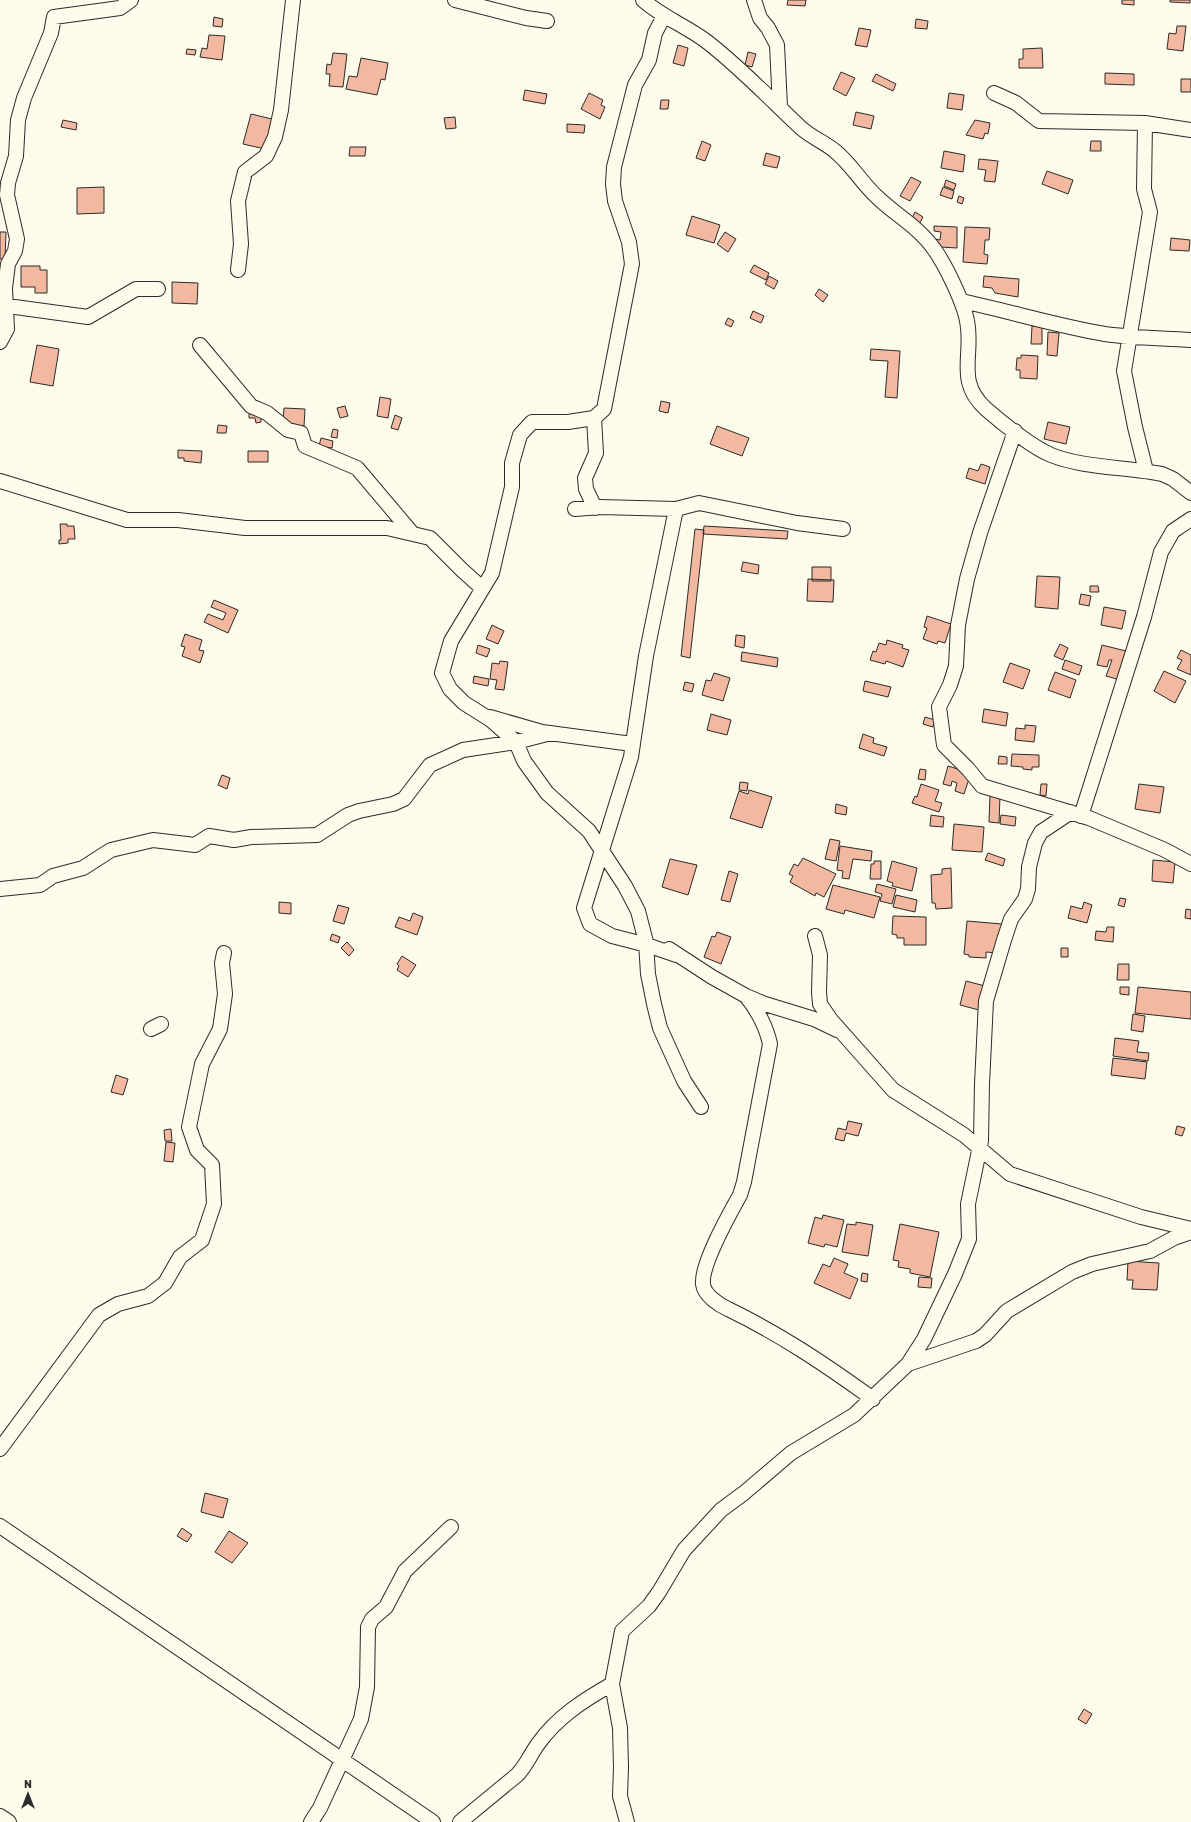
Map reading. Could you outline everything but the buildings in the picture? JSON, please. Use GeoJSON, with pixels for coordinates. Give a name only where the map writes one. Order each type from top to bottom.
{"type":"FeatureCollection","features":[{"type":"Feature","properties":{"kind":"street"},"geometry":{"type":"LineString","coordinates":[[0,342],[7,328],[3,305],[8,264],[15,251],[17,239],[7,195],[8,183],[16,156],[18,120],[24,98],[51,33],[54,17],[120,8],[131,0]]}},
{"type":"Feature","properties":{"kind":"street"},"geometry":{"type":"LineString","coordinates":[[238,270],[241,244],[238,201],[245,172],[266,156],[276,137],[281,110],[293,0]]}},
{"type":"Feature","properties":{"kind":"street"},"geometry":{"type":"LineString","coordinates":[[455,0],[526,18],[547,21]]}},
{"type":"Feature","properties":{"kind":"street"},"geometry":{"type":"LineString","coordinates":[[643,0],[664,16],[706,41],[808,134],[835,151],[855,171],[875,195],[922,236],[934,249],[961,301],[967,320],[969,333],[966,374],[970,387],[979,403],[1015,431],[1051,455],[1089,464],[1146,471],[1173,479],[1191,492]]}},
{"type":"Feature","properties":{"kind":"street"},"geometry":{"type":"LineString","coordinates":[[754,0],[760,18],[768,28],[777,45],[780,107]]}},
{"type":"Feature","properties":{"kind":"street"},"geometry":{"type":"LineString","coordinates":[[664,16],[655,33],[649,60],[634,85],[614,167],[613,184],[615,201],[629,242],[632,264],[604,409],[594,418],[568,422],[532,422],[520,435],[512,462],[512,487],[492,573],[451,641],[442,673],[450,689],[464,703],[484,715],[516,742],[524,761],[547,793],[589,831],[625,886],[638,911],[647,945],[648,974],[660,1028],[684,1081],[701,1108]]}},
{"type":"Feature","properties":{"kind":"street"},"geometry":{"type":"LineString","coordinates":[[994,93],[1016,103],[1039,122],[1145,123],[1191,130]]}},
{"type":"Feature","properties":{"kind":"street"},"geometry":{"type":"LineString","coordinates":[[1145,123],[1144,189],[1150,212],[1124,370],[1135,427],[1146,471]]}},
{"type":"Feature","properties":{"kind":"street"},"geometry":{"type":"LineString","coordinates":[[3,305],[88,317],[136,289],[158,288]]}},
{"type":"Feature","properties":{"kind":"street"},"geometry":{"type":"LineString","coordinates":[[961,301],[1015,312],[1066,326],[1107,334],[1191,340]]}},
{"type":"Feature","properties":{"kind":"street"},"geometry":{"type":"LineString","coordinates":[[200,345],[251,406],[267,413],[288,430],[301,433],[305,446],[356,468],[412,534]]}},
{"type":"Feature","properties":{"kind":"street"},"geometry":{"type":"LineString","coordinates":[[594,418],[596,452],[585,478],[586,489],[595,508]]}},
{"type":"Feature","properties":{"kind":"street"},"geometry":{"type":"LineString","coordinates":[[1015,431],[980,533],[967,579],[958,625],[956,666],[950,685],[939,707],[944,745],[968,769],[982,786],[1076,814],[1165,850],[1191,864]]}},
{"type":"Feature","properties":{"kind":"street"},"geometry":{"type":"LineString","coordinates":[[0,481],[127,520],[178,520],[245,528],[387,528],[430,538],[482,588]]}},
{"type":"Feature","properties":{"kind":"street"},"geometry":{"type":"LineString","coordinates":[[575,509],[676,509],[699,503],[797,523],[843,529]]}},
{"type":"Feature","properties":{"kind":"street"},"geometry":{"type":"LineString","coordinates":[[676,509],[646,656],[631,757],[584,908],[590,924],[612,936],[647,945],[676,955]]}},
{"type":"Feature","properties":{"kind":"street"},"geometry":{"type":"LineString","coordinates":[[627,1822],[620,1796],[622,1767],[620,1728],[612,1684],[622,1631],[649,1606],[684,1550],[702,1528],[721,1510],[744,1493],[791,1453],[854,1415],[873,1399],[908,1364],[924,1339],[955,1274],[969,1239],[968,1204],[980,1147],[986,1001],[1011,919],[1025,899],[1028,889],[1029,867],[1035,843],[1041,832],[1076,814],[1144,617],[1161,552],[1173,531],[1191,519]]}},
{"type":"Feature","properties":{"kind":"street"},"geometry":{"type":"LineString","coordinates":[[484,715],[552,733],[632,744]]}},
{"type":"Feature","properties":{"kind":"street"},"geometry":{"type":"LineString","coordinates":[[0,889],[40,885],[53,876],[83,868],[111,850],[153,840],[195,845],[209,836],[234,840],[251,837],[317,835],[348,815],[359,811],[393,804],[404,799],[430,765],[464,750],[516,742],[552,733]]}},
{"type":"Feature","properties":{"kind":"street"},"geometry":{"type":"LineString","coordinates":[[642,928],[676,955],[746,996],[765,1004],[814,1019],[842,1033]]}},
{"type":"Feature","properties":{"kind":"street"},"geometry":{"type":"LineString","coordinates":[[815,936],[820,955],[820,1004],[842,1033],[893,1090],[964,1135],[980,1147],[995,1163],[1010,1174],[1141,1217],[1191,1229]]}},
{"type":"Feature","properties":{"kind":"street"},"geometry":{"type":"LineString","coordinates":[[0,1449],[99,1315],[118,1304],[148,1296],[165,1283],[180,1257],[202,1240],[214,1204],[212,1165],[197,1150],[189,1127],[202,1064],[220,1029],[225,994],[222,963],[224,953]]}},
{"type":"Feature","properties":{"kind":"street"},"geometry":{"type":"LineString","coordinates":[[746,996],[758,1010],[768,1033],[770,1044],[744,1182],[740,1195],[703,1272],[702,1286],[712,1299],[726,1308],[765,1326],[813,1356],[873,1399]]}},
{"type":"Feature","properties":{"kind":"street"},"geometry":{"type":"LineString","coordinates":[[908,1364],[976,1341],[985,1335],[1011,1308],[1076,1270],[1092,1264],[1150,1251],[1174,1238],[1191,1232]]}},
{"type":"Feature","properties":{"kind":"street"},"geometry":{"type":"LineString","coordinates":[[0,1526],[343,1759],[433,1822]]}},
{"type":"Feature","properties":{"kind":"street"},"geometry":{"type":"LineString","coordinates":[[311,1822],[320,1808],[356,1731],[364,1706],[367,1687],[368,1627],[372,1619],[386,1607],[405,1571],[451,1527]]}},
{"type":"Feature","properties":{"kind":"street"},"geometry":{"type":"LineString","coordinates":[[460,1822],[517,1776],[525,1767],[538,1744],[572,1708],[612,1684]]}},
{"type":"Feature","properties":{"kind":"street"},"geometry":{"type":"LineString","coordinates":[[0,1816],[9,1822]]}}]}
